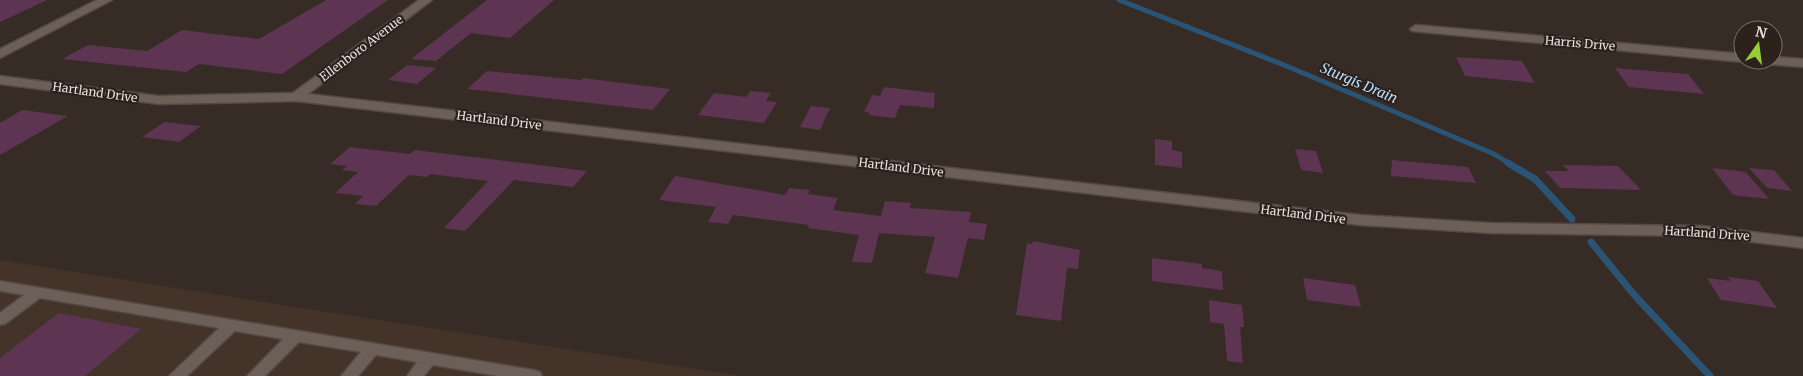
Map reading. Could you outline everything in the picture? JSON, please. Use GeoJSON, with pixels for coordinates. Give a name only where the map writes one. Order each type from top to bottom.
{"type":"FeatureCollection","features":[{"type":"Feature","properties":{"kind":"street"},"geometry":{"type":"LineString","coordinates":[[0,54],[106,0]]}},
{"type":"Feature","properties":{"kind":"street","name":"Ellenboro Avenue"},"geometry":{"type":"LineString","coordinates":[[296,97],[426,0]]}},
{"type":"Feature","properties":{"kind":"street","name":"Harris Drive"},"geometry":{"type":"LineString","coordinates":[[1416,29],[1733,57]]}},
{"type":"Feature","properties":{"kind":"street"},"geometry":{"type":"LineString","coordinates":[[1783,61],[1803,63]]}},
{"type":"Feature","properties":{"kind":"street","name":"Hartland Drive"},"geometry":{"type":"LineString","coordinates":[[0,80],[159,100],[296,97],[1360,220],[1490,228],[1702,231],[1740,234],[1803,243]]}},
{"type":"Feature","properties":{"kind":"lane"},"geometry":{"type":"LineString","coordinates":[[0,286],[534,376]]}},
{"type":"Feature","properties":{"kind":"lane"},"geometry":{"type":"LineString","coordinates":[[0,320],[38,292]]}},
{"type":"Feature","properties":{"kind":"lane"},"geometry":{"type":"LineString","coordinates":[[177,376],[232,325]]}},
{"type":"Feature","properties":{"kind":"lane"},"geometry":{"type":"LineString","coordinates":[[256,376],[296,336]]}},
{"type":"Feature","properties":{"kind":"lane"},"geometry":{"type":"LineString","coordinates":[[349,376],[373,349]]}},
{"type":"Feature","properties":{"kind":"lane"},"geometry":{"type":"LineString","coordinates":[[415,376],[429,359]]}},
{"type":"Feature","properties":{"kind":"shaded area"},"geometry":{"type":"Polygon","coordinates":[[[0,260],[289,306],[741,376],[0,376],[0,260]]]}},
{"type":"Feature","properties":{"kind":"building"},"geometry":{"type":"Polygon","coordinates":[[[0,0],[47,0],[0,22],[0,0]]]}},
{"type":"Feature","properties":{"kind":"building"},"geometry":{"type":"Polygon","coordinates":[[[326,0],[388,0],[282,74],[199,64],[186,72],[62,59],[88,45],[147,51],[182,30],[259,39],[326,0]]]}},
{"type":"Feature","properties":{"kind":"building"},"geometry":{"type":"Polygon","coordinates":[[[487,0],[554,0],[510,38],[471,33],[436,61],[411,59],[487,0]]]}},
{"type":"Feature","properties":{"kind":"building"},"geometry":{"type":"Polygon","coordinates":[[[1456,57],[1522,61],[1535,83],[1465,76],[1456,57]]]}},
{"type":"Feature","properties":{"kind":"building"},"geometry":{"type":"Polygon","coordinates":[[[407,65],[436,68],[417,84],[388,80],[407,65]]]}},
{"type":"Feature","properties":{"kind":"building"},"geometry":{"type":"Polygon","coordinates":[[[1615,68],[1688,74],[1704,94],[1629,87],[1615,68]]]}},
{"type":"Feature","properties":{"kind":"building"},"geometry":{"type":"Polygon","coordinates":[[[487,71],[581,80],[583,78],[670,89],[653,110],[467,89],[487,71]]]}},
{"type":"Feature","properties":{"kind":"building"},"geometry":{"type":"Polygon","coordinates":[[[884,87],[935,93],[934,108],[900,105],[895,118],[869,115],[870,113],[864,112],[872,95],[880,96],[884,87]]]}},
{"type":"Feature","properties":{"kind":"building"},"geometry":{"type":"Polygon","coordinates":[[[750,91],[771,93],[766,101],[777,102],[764,123],[698,115],[714,93],[746,97],[750,91]]]}},
{"type":"Feature","properties":{"kind":"building"},"geometry":{"type":"Polygon","coordinates":[[[811,106],[830,108],[820,130],[800,127],[811,106]]]}},
{"type":"Feature","properties":{"kind":"building"},"geometry":{"type":"Polygon","coordinates":[[[22,110],[68,116],[0,155],[0,123],[22,110]]]}},
{"type":"Feature","properties":{"kind":"building"},"geometry":{"type":"Polygon","coordinates":[[[164,122],[201,126],[179,142],[142,137],[164,122]]]}},
{"type":"Feature","properties":{"kind":"building"},"geometry":{"type":"Polygon","coordinates":[[[1155,139],[1172,141],[1172,150],[1182,152],[1182,168],[1155,165],[1155,139]]]}},
{"type":"Feature","properties":{"kind":"building"},"geometry":{"type":"Polygon","coordinates":[[[350,147],[410,154],[415,150],[587,171],[573,187],[514,180],[465,231],[444,228],[488,181],[430,174],[427,177],[409,175],[376,206],[355,204],[363,196],[335,193],[358,172],[342,170],[347,166],[330,164],[350,147]]]}},
{"type":"Feature","properties":{"kind":"building"},"geometry":{"type":"Polygon","coordinates":[[[1295,149],[1316,151],[1323,173],[1301,170],[1295,149]]]}},
{"type":"Feature","properties":{"kind":"building"},"geometry":{"type":"Polygon","coordinates":[[[1392,160],[1468,167],[1476,183],[1391,176],[1392,160]]]}},
{"type":"Feature","properties":{"kind":"building"},"geometry":{"type":"Polygon","coordinates":[[[1563,165],[1618,166],[1641,190],[1560,188],[1545,171],[1569,171],[1563,165]]]}},
{"type":"Feature","properties":{"kind":"building"},"geometry":{"type":"Polygon","coordinates":[[[1712,168],[1746,172],[1769,199],[1733,195],[1712,168]]]}},
{"type":"Feature","properties":{"kind":"building"},"geometry":{"type":"Polygon","coordinates":[[[1749,168],[1774,170],[1792,191],[1767,188],[1749,168]]]}},
{"type":"Feature","properties":{"kind":"building"},"geometry":{"type":"Polygon","coordinates":[[[675,176],[785,195],[789,188],[810,190],[808,194],[838,198],[833,210],[881,216],[885,201],[911,203],[910,208],[971,212],[969,222],[987,224],[984,240],[968,238],[958,278],[925,273],[935,237],[879,233],[872,263],[852,262],[859,235],[808,228],[809,225],[733,215],[728,224],[708,222],[716,207],[659,200],[675,176]]]}},
{"type":"Feature","properties":{"kind":"building"},"geometry":{"type":"Polygon","coordinates":[[[1033,241],[1080,250],[1078,269],[1067,268],[1061,321],[1016,315],[1027,243],[1032,244],[1033,241]]]}},
{"type":"Feature","properties":{"kind":"building"},"geometry":{"type":"Polygon","coordinates":[[[1152,258],[1202,264],[1202,268],[1222,271],[1223,290],[1152,281],[1152,258]]]}},
{"type":"Feature","properties":{"kind":"building"},"geometry":{"type":"Polygon","coordinates":[[[1728,277],[1758,281],[1777,308],[1721,300],[1707,278],[1731,281],[1728,277]]]}},
{"type":"Feature","properties":{"kind":"building"},"geometry":{"type":"Polygon","coordinates":[[[1303,278],[1355,285],[1361,307],[1307,300],[1303,278]]]}},
{"type":"Feature","properties":{"kind":"building"},"geometry":{"type":"Polygon","coordinates":[[[1209,300],[1242,305],[1244,327],[1240,327],[1243,363],[1227,361],[1224,324],[1210,322],[1209,300]]]}},
{"type":"Feature","properties":{"kind":"building"},"geometry":{"type":"Polygon","coordinates":[[[59,313],[141,329],[85,376],[0,376],[0,358],[59,313]]]}},
{"type":"Feature","properties":{"kind":"waterway","name":"Sturgis Drain"},"geometry":{"type":"LineString","coordinates":[[1119,0],[1289,67],[1494,154],[1510,164]]}},
{"type":"Feature","properties":{"kind":"waterway","name":"Sturgis Drain"},"geometry":{"type":"LineString","coordinates":[[1508,163],[1535,179],[1572,219]]}},
{"type":"Feature","properties":{"kind":"waterway","name":"Sturgis Drain"},"geometry":{"type":"LineString","coordinates":[[1591,242],[1636,297],[1710,376]]}}]}
